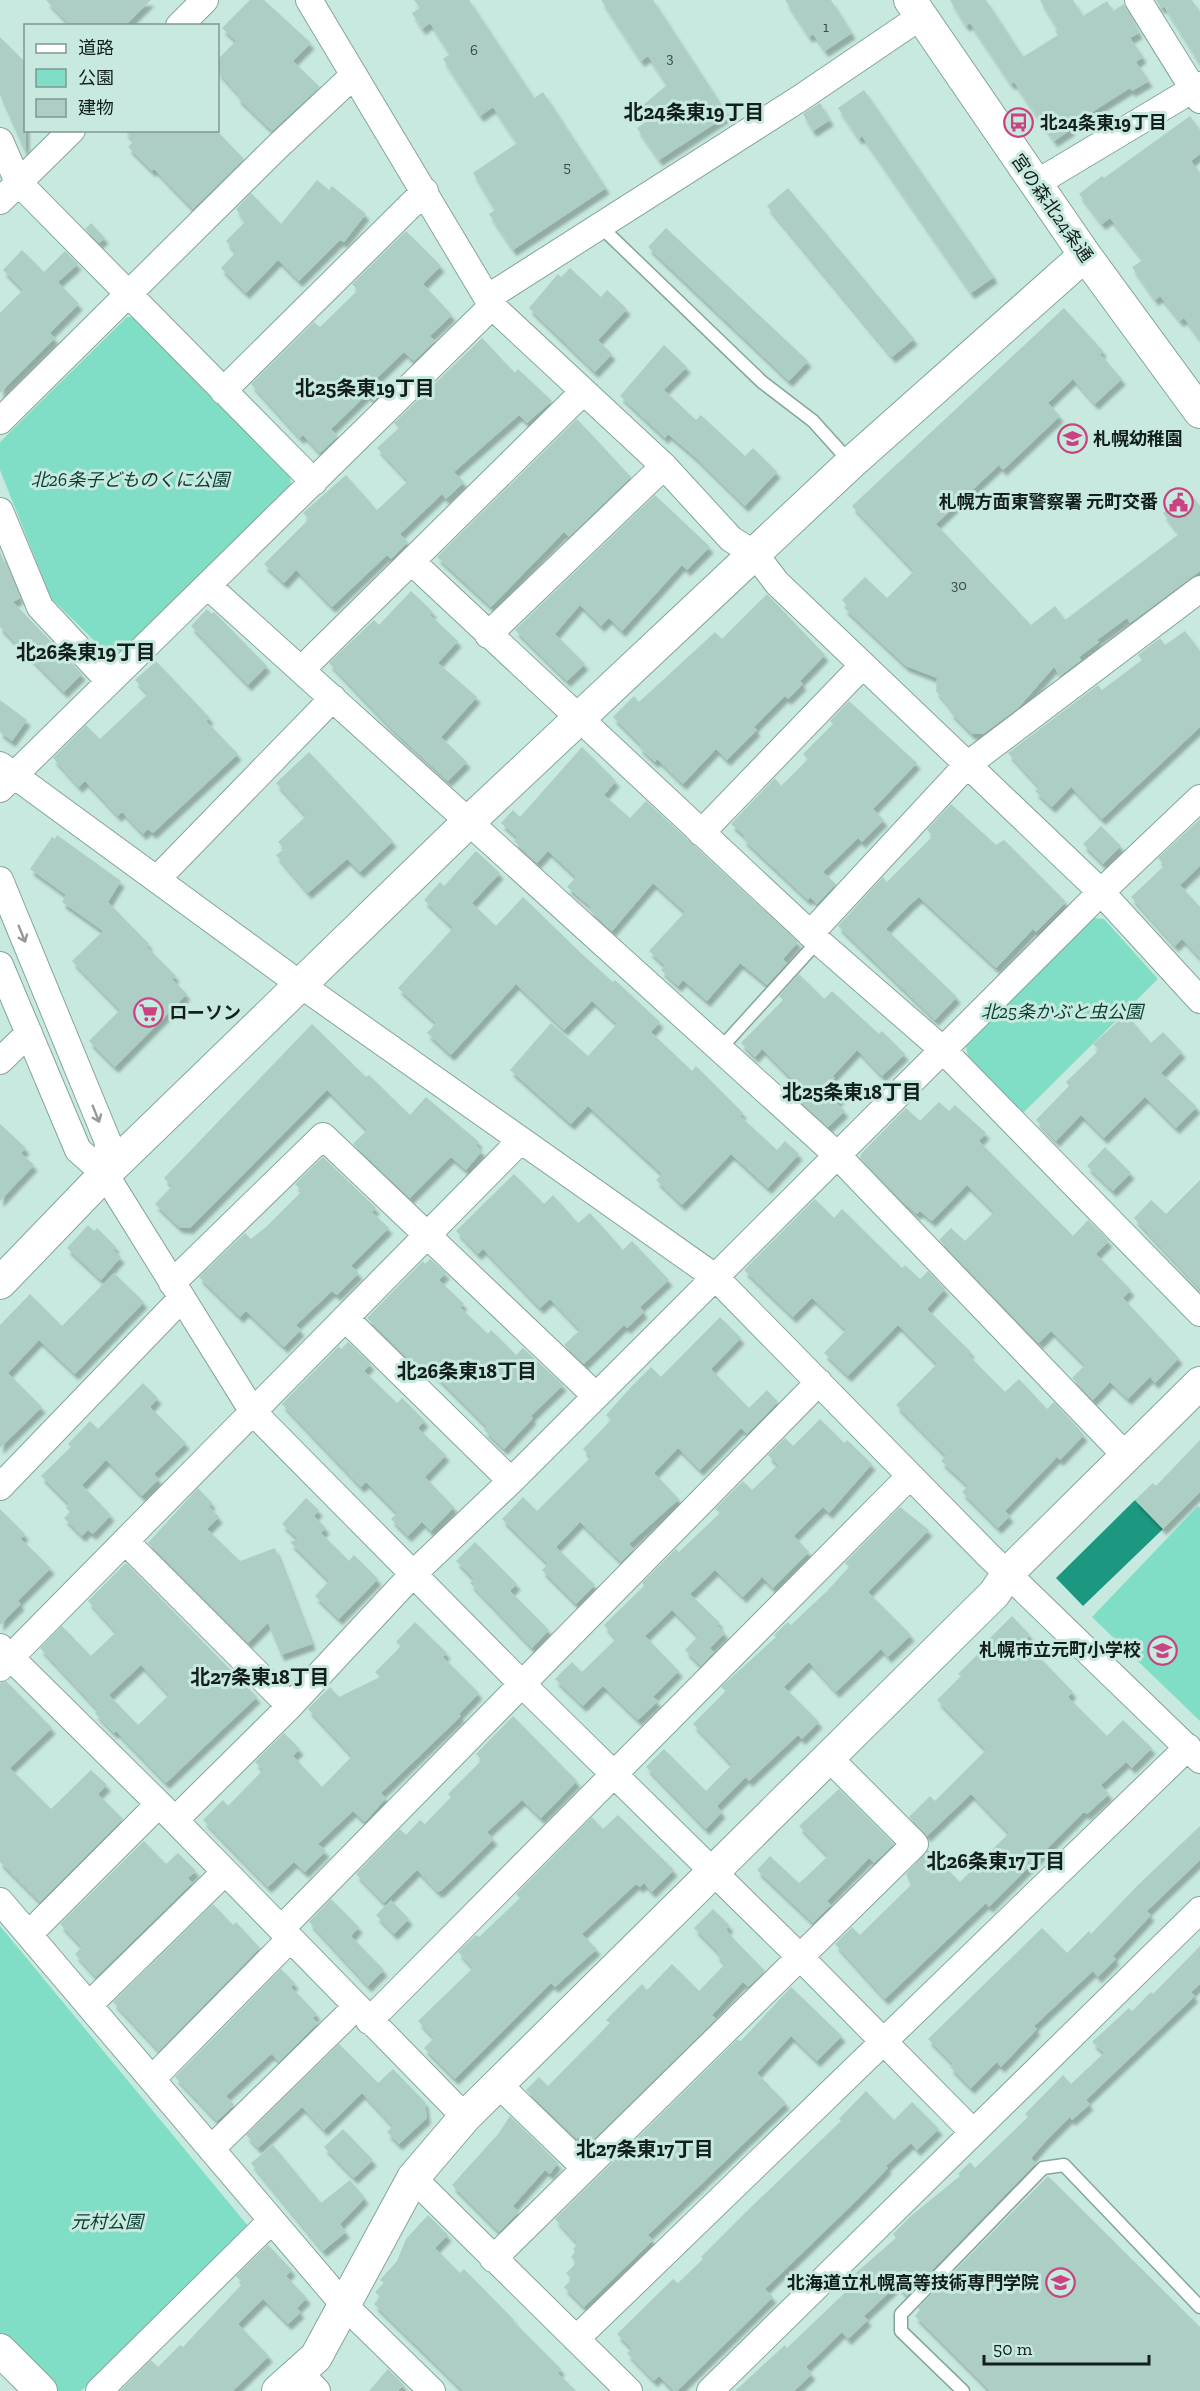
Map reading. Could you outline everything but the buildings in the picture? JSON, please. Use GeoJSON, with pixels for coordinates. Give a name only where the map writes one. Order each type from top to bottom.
{"type":"FeatureCollection","features":[{"type":"Feature","properties":{"kind":"street"},"geometry":{"type":"LineString","coordinates":[[181,24],[205,0]]}},
{"type":"Feature","properties":{"kind":"street"},"geometry":{"type":"LineString","coordinates":[[309,0],[425,191],[489,302],[582,393],[664,466],[731,539],[755,554],[777,583],[1101,892],[1200,1000]]}},
{"type":"Feature","properties":{"kind":"street"},"geometry":{"type":"LineString","coordinates":[[1035,184],[1197,92],[1138,0]]}},
{"type":"Feature","properties":{"kind":"street"},"geometry":{"type":"LineString","coordinates":[[576,2339],[885,2043],[1194,1754],[1009,1572],[988,1555],[715,1277],[301,985],[157,879],[4,776],[208,586],[314,482],[489,302],[600,226],[799,99],[915,8]]}},
{"type":"Feature","properties":{"kind":"street","name":"宮の森北24条通"},"geometry":{"type":"LineString","coordinates":[[915,8],[1085,255],[1200,412]]}},
{"type":"Feature","properties":{"kind":"street"},"geometry":{"type":"LineString","coordinates":[[0,421],[354,75]]}},
{"type":"Feature","properties":{"kind":"street"},"geometry":{"type":"LineString","coordinates":[[0,201],[70,132]]}},
{"type":"Feature","properties":{"kind":"street"},"geometry":{"type":"LineString","coordinates":[[0,141],[18,182],[314,482]]}},
{"type":"Feature","properties":{"kind":"street"},"geometry":{"type":"LineString","coordinates":[[223,391],[425,191]]}},
{"type":"Feature","properties":{"kind":"street"},"geometry":{"type":"LineString","coordinates":[[0,1283],[105,1174],[470,821],[851,463],[1085,255]]}},
{"type":"Feature","properties":{"kind":"street"},"geometry":{"type":"LineString","coordinates":[[302,669],[582,393]]}},
{"type":"Feature","properties":{"kind":"street"},"geometry":{"type":"LineString","coordinates":[[488,635],[664,466]]}},
{"type":"Feature","properties":{"kind":"street"},"geometry":{"type":"LineString","coordinates":[[0,511],[40,607],[108,680]]}},
{"type":"Feature","properties":{"kind":"street"},"geometry":{"type":"LineString","coordinates":[[412,562],[814,938],[942,1049],[1200,1312]]}},
{"type":"Feature","properties":{"kind":"street"},"geometry":{"type":"LineString","coordinates":[[208,586],[836,1154],[1127,1457]]}},
{"type":"Feature","properties":{"kind":"street"},"geometry":{"type":"LineString","coordinates":[[814,938],[967,765],[1200,590]]}},
{"type":"Feature","properties":{"kind":"street"},"geometry":{"type":"LineString","coordinates":[[700,833],[863,665]]}},
{"type":"Feature","properties":{"kind":"street"},"geometry":{"type":"LineString","coordinates":[[157,879],[333,698]]}},
{"type":"Feature","properties":{"kind":"street"},"geometry":{"type":"LineString","coordinates":[[29,1934],[290,1706],[413,1574],[511,1481],[836,1154],[1101,892],[1200,798]]}},
{"type":"Feature","properties":{"kind":"street"},"geometry":{"type":"LineString","coordinates":[[0,880],[108,1142],[105,1174]]}},
{"type":"Feature","properties":{"kind":"street"},"geometry":{"type":"LineString","coordinates":[[0,965],[78,1150],[105,1174],[253,1412],[522,1684],[800,1957],[973,2132]]}},
{"type":"Feature","properties":{"kind":"street"},"geometry":{"type":"LineString","coordinates":[[0,1061],[29,1033]]}},
{"type":"Feature","properties":{"kind":"street"},"geometry":{"type":"LineString","coordinates":[[0,1487],[177,1290],[323,1136],[596,1396]]}},
{"type":"Feature","properties":{"kind":"street"},"geometry":{"type":"LineString","coordinates":[[465,2117],[167,1812],[4,1657],[125,1541],[521,1140]]}},
{"type":"Feature","properties":{"kind":"street"},"geometry":{"type":"LineString","coordinates":[[345,1318],[511,1481]]}},
{"type":"Feature","properties":{"kind":"street"},"geometry":{"type":"LineString","coordinates":[[152,2079],[285,1934],[522,1684],[819,1383]]}},
{"type":"Feature","properties":{"kind":"street"},"geometry":{"type":"LineString","coordinates":[[298,2384],[316,2357],[413,2178],[465,2117],[712,1870],[830,1759],[994,1594],[1009,1572],[1200,1383]]}},
{"type":"Feature","properties":{"kind":"street"},"geometry":{"type":"LineString","coordinates":[[211,2149],[362,2014],[614,1774],[910,1476]]}},
{"type":"Feature","properties":{"kind":"street"},"geometry":{"type":"LineString","coordinates":[[125,1541],[290,1706]]}},
{"type":"Feature","properties":{"kind":"street"},"geometry":{"type":"LineString","coordinates":[[493,2259],[915,1844],[830,1759]]}},
{"type":"Feature","properties":{"kind":"street"},"geometry":{"type":"LineString","coordinates":[[88,2005],[225,1872]]}},
{"type":"Feature","properties":{"kind":"street"},"geometry":{"type":"LineString","coordinates":[[0,1901],[344,2305],[432,2391]]}},
{"type":"Feature","properties":{"kind":"street"},"geometry":{"type":"LineString","coordinates":[[710,2391],[1200,1910]]}},
{"type":"Feature","properties":{"kind":"street"},"geometry":{"type":"LineString","coordinates":[[498,2084],[585,2168]]}},
{"type":"Feature","properties":{"kind":"street"},"geometry":{"type":"LineString","coordinates":[[413,2178],[576,2339],[621,2388]]}},
{"type":"Feature","properties":{"kind":"street"},"geometry":{"type":"LineString","coordinates":[[99,2391],[271,2222]]}},
{"type":"Feature","properties":{"kind":"street"},"geometry":{"type":"LineString","coordinates":[[0,2350],[40,2391]]}},
{"type":"Feature","properties":{"kind":"lane"},"geometry":{"type":"LineString","coordinates":[[600,226],[762,382],[813,421],[851,463]]}},
{"type":"Feature","properties":{"kind":"lane"},"geometry":{"type":"LineString","coordinates":[[720,1049],[814,938]]}},
{"type":"Feature","properties":{"kind":"lane"},"geometry":{"type":"LineString","coordinates":[[963,2391],[901,2331],[901,2314],[1043,2168],[1064,2165],[1200,2307]]}},
{"type":"Feature","properties":{"kind":"green space","name":"北26条子どものくに公園"},"geometry":{"type":"Polygon","coordinates":[[[127,317],[135,317],[290,476],[291,486],[118,655],[108,654],[51,598],[0,470],[0,442],[127,317]]]}},
{"type":"Feature","properties":{"kind":"green space","name":"北25条かぶと虫公園"},"geometry":{"type":"Polygon","coordinates":[[[1093,918],[1104,919],[1158,979],[1022,1114],[968,1057],[966,1045],[1093,918]]]}},
{"type":"Feature","properties":{"kind":"green space"},"geometry":{"type":"Polygon","coordinates":[[[1198,1506],[1200,1508],[1200,1721],[1092,1617],[1198,1506]]]}},
{"type":"Feature","properties":{"kind":"green space","name":"元村公園"},"geometry":{"type":"Polygon","coordinates":[[[0,1926],[253,2232],[81,2391],[52,2391],[0,2338],[0,1926]]]}},
{"type":"Feature","properties":{"kind":"shaded area"},"geometry":{"type":"Polygon","coordinates":[[[1135,1500],[1163,1529],[1083,1606],[1056,1578],[1135,1500]]]}},
{"type":"Feature","properties":{"kind":"place","name":"北24条東19丁目"},"geometry":{"type":"Point","coordinates":[1019,123]}},
{"type":"Feature","properties":{"kind":"place","name":"札幌幼稚園"},"geometry":{"type":"Point","coordinates":[1072,439]}},
{"type":"Feature","properties":{"kind":"place","name":"札幌方面東警察署 元町交番"},"geometry":{"type":"Point","coordinates":[1179,502]}},
{"type":"Feature","properties":{"kind":"place","name":"ローソン"},"geometry":{"type":"Point","coordinates":[148,1013]}},
{"type":"Feature","properties":{"kind":"place","name":"札幌市立元町小学校"},"geometry":{"type":"Point","coordinates":[1162,1650]}},
{"type":"Feature","properties":{"kind":"place","name":"北海道立札幌高等技術専門学院"},"geometry":{"type":"Point","coordinates":[1060,2283]}},
{"type":"Feature","properties":{"kind":"district","name":"北24条東19丁目"},"geometry":{"type":"Point","coordinates":[694,112]}},
{"type":"Feature","properties":{"kind":"district","name":"北25条東19丁目"},"geometry":{"type":"Point","coordinates":[365,388]}},
{"type":"Feature","properties":{"kind":"district","name":"北26条東19丁目"},"geometry":{"type":"Point","coordinates":[86,652]}},
{"type":"Feature","properties":{"kind":"district","name":"北25条東18丁目"},"geometry":{"type":"Point","coordinates":[852,1092]}},
{"type":"Feature","properties":{"kind":"district","name":"北26条東18丁目"},"geometry":{"type":"Point","coordinates":[467,1371]}},
{"type":"Feature","properties":{"kind":"district","name":"北27条東18丁目"},"geometry":{"type":"Point","coordinates":[260,1677]}},
{"type":"Feature","properties":{"kind":"district","name":"北26条東17丁目"},"geometry":{"type":"Point","coordinates":[996,1861]}},
{"type":"Feature","properties":{"kind":"district","name":"北27条東17丁目"},"geometry":{"type":"Point","coordinates":[645,2149]}}]}
